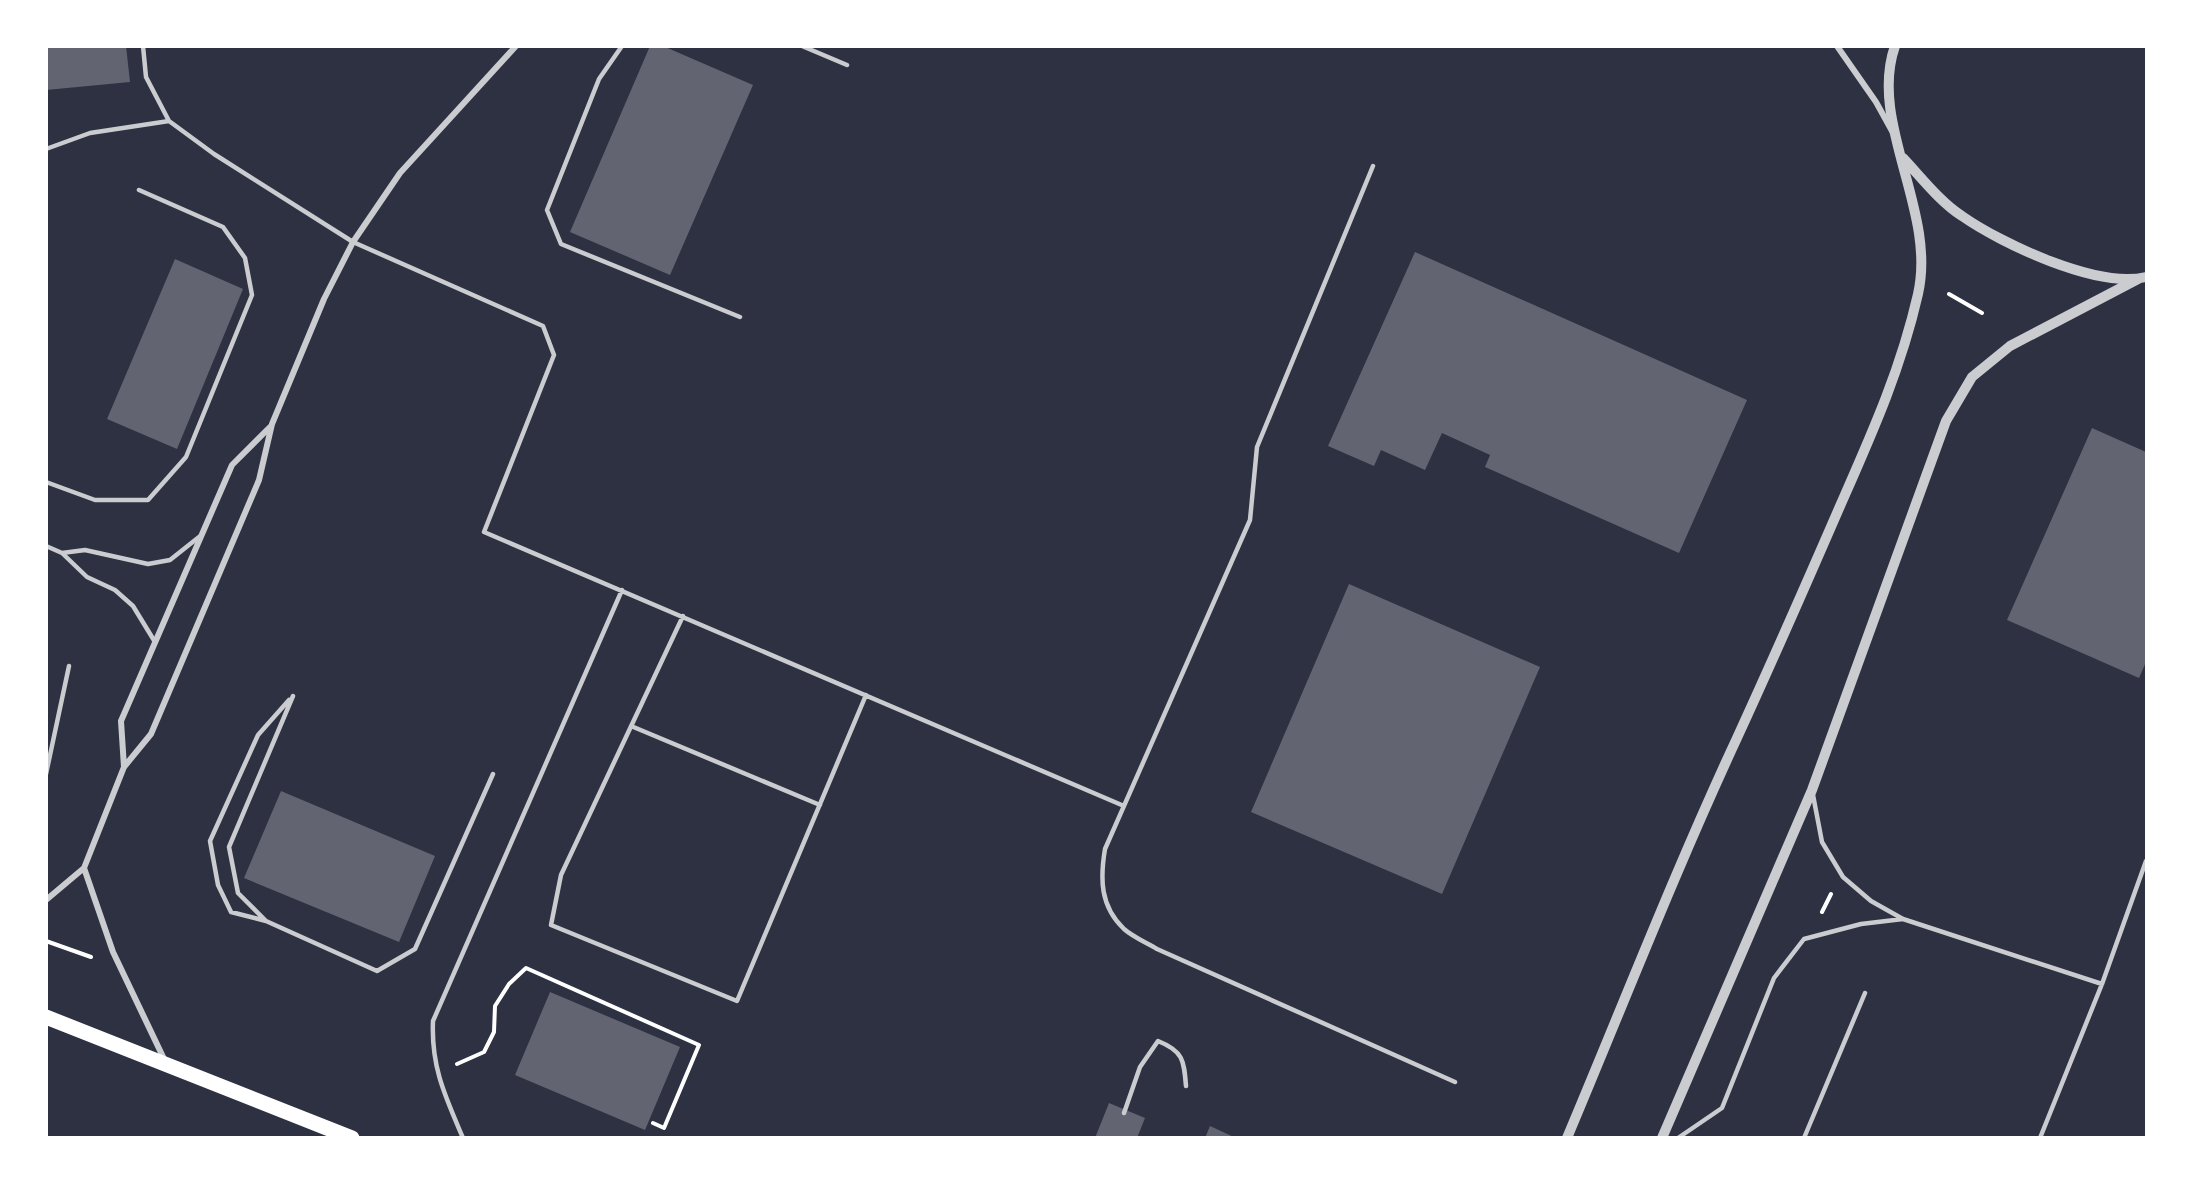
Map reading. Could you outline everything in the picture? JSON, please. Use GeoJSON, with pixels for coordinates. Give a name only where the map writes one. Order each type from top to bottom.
{"type":"FeatureCollection","features":[{"type":"Feature","properties":{"kind":"main road"},"geometry":{"type":"LineString","coordinates":[[46,1017],[352,1137]]}},
{"type":"Feature","properties":{"kind":"street"},"geometry":{"type":"LineString","coordinates":[[46,900],[84,868],[124,767],[150,734],[259,480],[272,424],[324,299],[353,242],[400,173],[516,46]]}},
{"type":"Feature","properties":{"kind":"street"},"geometry":{"type":"LineString","coordinates":[[1837,46],[1876,102],[1898,143]]}},
{"type":"Feature","properties":{"kind":"street"},"geometry":{"type":"LineString","coordinates":[[1567,1137],[1735,743],[1893,387],[1919,291],[1923,255],[1916,210],[1900,156],[1888,94],[1895,46]]}},
{"type":"Feature","properties":{"kind":"street"},"geometry":{"type":"LineString","coordinates":[[1900,156],[1960,216],[2027,252],[2087,273],[2142,278]]}},
{"type":"Feature","properties":{"kind":"street"},"geometry":{"type":"LineString","coordinates":[[1662,1137],[1812,790],[1946,421],[1972,377],[2010,346],[2142,278]]}},
{"type":"Feature","properties":{"kind":"street"},"geometry":{"type":"LineString","coordinates":[[124,767],[121,721],[155,642],[232,465],[272,424]]}},
{"type":"Feature","properties":{"kind":"street"},"geometry":{"type":"LineString","coordinates":[[84,868],[112,952],[167,1064]]}},
{"type":"Feature","properties":{"kind":"lane"},"geometry":{"type":"LineString","coordinates":[[143,46],[146,77],[169,121],[214,154],[353,242],[543,326],[554,355],[484,532],[1124,806]]}},
{"type":"Feature","properties":{"kind":"lane"},"geometry":{"type":"LineString","coordinates":[[622,46],[599,79],[547,210],[561,244],[740,317]]}},
{"type":"Feature","properties":{"kind":"lane"},"geometry":{"type":"LineString","coordinates":[[802,46],[847,65]]}},
{"type":"Feature","properties":{"kind":"lane"},"geometry":{"type":"LineString","coordinates":[[46,149],[90,133],[169,121]]}},
{"type":"Feature","properties":{"kind":"lane"},"geometry":{"type":"LineString","coordinates":[[1373,166],[1257,447],[1250,520],[1105,849],[1100,877],[1106,902],[1124,929],[1157,949],[1455,1082]]}},
{"type":"Feature","properties":{"kind":"lane"},"geometry":{"type":"LineString","coordinates":[[46,482],[95,500],[148,500],[186,458],[252,295],[245,258],[223,227],[139,190]]}},
{"type":"Feature","properties":{"kind":"lane"},"geometry":{"type":"LineString","coordinates":[[62,553],[85,550],[148,564],[170,560],[202,536]]}},
{"type":"Feature","properties":{"kind":"lane"},"geometry":{"type":"LineString","coordinates":[[46,546],[62,553],[87,577],[116,590],[133,606],[155,642]]}},
{"type":"Feature","properties":{"kind":"lane"},"geometry":{"type":"LineString","coordinates":[[463,1137],[446,1097],[432,1050],[433,1021],[622,590]]}},
{"type":"Feature","properties":{"kind":"lane"},"geometry":{"type":"LineString","coordinates":[[683,616],[561,876],[551,924],[737,1001],[866,695]]}},
{"type":"Feature","properties":{"kind":"lane"},"geometry":{"type":"LineString","coordinates":[[46,774],[69,666]]}},
{"type":"Feature","properties":{"kind":"lane"},"geometry":{"type":"LineString","coordinates":[[266,921],[238,893],[229,847],[293,696],[258,735],[210,841],[218,885],[231,912],[266,921],[377,970],[415,949],[493,774]]}},
{"type":"Feature","properties":{"kind":"lane"},"geometry":{"type":"LineString","coordinates":[[632,726],[820,805]]}},
{"type":"Feature","properties":{"kind":"lane"},"geometry":{"type":"LineString","coordinates":[[1812,790],[1822,842],[1843,877],[1871,901],[1903,919],[2102,984]]}},
{"type":"Feature","properties":{"kind":"lane"},"geometry":{"type":"LineString","coordinates":[[2040,1137],[2102,984],[2146,861]]}},
{"type":"Feature","properties":{"kind":"lane"},"geometry":{"type":"LineString","coordinates":[[1678,1137],[1722,1108],[1774,978],[1804,939],[1861,924],[1903,919]]}},
{"type":"Feature","properties":{"kind":"lane"},"geometry":{"type":"LineString","coordinates":[[1804,1137],[1865,993]]}},
{"type":"Feature","properties":{"kind":"lane"},"geometry":{"type":"LineString","coordinates":[[1124,1113],[1140,1067],[1158,1041],[1176,1048],[1185,1065],[1186,1086]]}},
{"type":"Feature","properties":{"kind":"path"},"geometry":{"type":"LineString","coordinates":[[1949,294],[1982,313]]}},
{"type":"Feature","properties":{"kind":"path"},"geometry":{"type":"LineString","coordinates":[[1822,912],[1834,888]]}},
{"type":"Feature","properties":{"kind":"path"},"geometry":{"type":"LineString","coordinates":[[46,941],[98,960]]}},
{"type":"Feature","properties":{"kind":"path"},"geometry":{"type":"LineString","coordinates":[[457,1064],[484,1052],[494,1032],[495,1006],[509,984],[526,968],[699,1045],[664,1128],[652,1123]]}},
{"type":"Feature","properties":{"kind":"building"},"geometry":{"type":"Polygon","coordinates":[[[46,46],[126,46],[130,82],[46,90],[46,46]]]}},
{"type":"Feature","properties":{"kind":"building"},"geometry":{"type":"Polygon","coordinates":[[[650,46],[663,46],[753,85],[670,275],[570,232],[650,46]]]}},
{"type":"Feature","properties":{"kind":"building"},"geometry":{"type":"Polygon","coordinates":[[[1415,252],[1747,400],[1679,553],[1485,467],[1490,455],[1442,433],[1425,470],[1381,450],[1374,466],[1328,446],[1415,252]]]}},
{"type":"Feature","properties":{"kind":"building"},"geometry":{"type":"Polygon","coordinates":[[[175,259],[243,289],[177,449],[107,419],[175,259]]]}},
{"type":"Feature","properties":{"kind":"building"},"geometry":{"type":"Polygon","coordinates":[[[2092,428],[2146,452],[2146,662],[2139,678],[2007,620],[2092,428]]]}},
{"type":"Feature","properties":{"kind":"building"},"geometry":{"type":"Polygon","coordinates":[[[1349,584],[1540,667],[1442,894],[1251,812],[1349,584]]]}},
{"type":"Feature","properties":{"kind":"building"},"geometry":{"type":"Polygon","coordinates":[[[281,791],[435,856],[399,942],[244,878],[281,791]]]}},
{"type":"Feature","properties":{"kind":"building"},"geometry":{"type":"Polygon","coordinates":[[[550,992],[680,1047],[645,1130],[515,1075],[550,992]]]}},
{"type":"Feature","properties":{"kind":"building"},"geometry":{"type":"Polygon","coordinates":[[[1109,1103],[1145,1118],[1137,1138],[1095,1138],[1109,1103]]]}},
{"type":"Feature","properties":{"kind":"building"},"geometry":{"type":"Polygon","coordinates":[[[1210,1126],[1236,1138],[1205,1138],[1210,1126]]]}}]}
